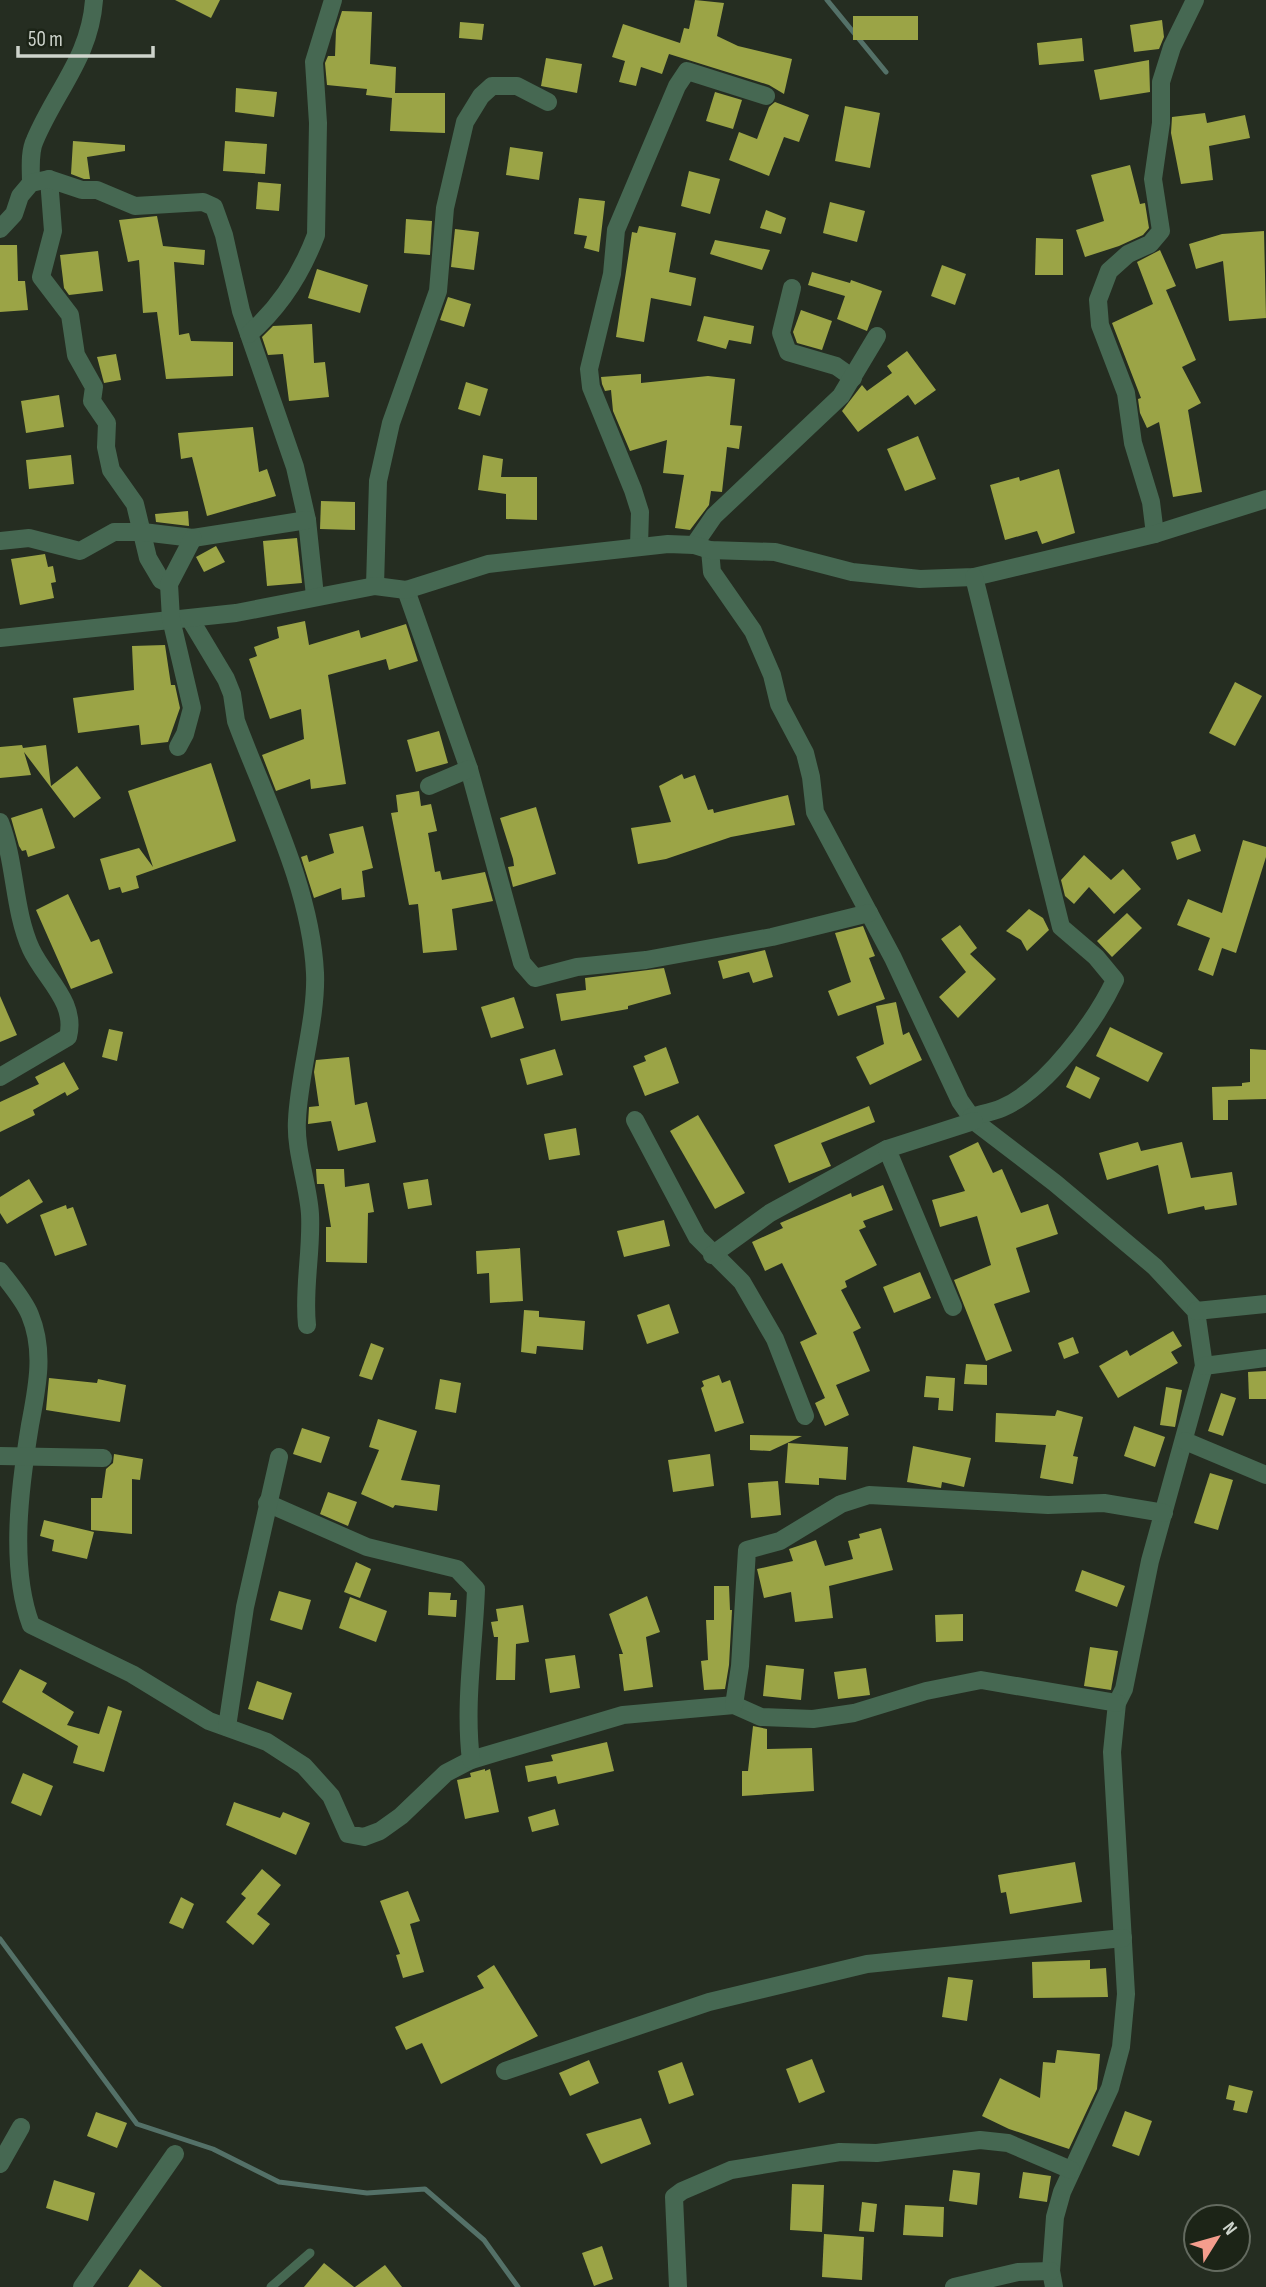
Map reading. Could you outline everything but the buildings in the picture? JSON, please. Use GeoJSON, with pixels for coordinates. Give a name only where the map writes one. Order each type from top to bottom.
{"type":"FeatureCollection","features":[{"type":"Feature","properties":{"kind":"street"},"geometry":{"type":"LineString","coordinates":[[31,183],[33,142],[72,75],[92,24],[94,0]]}},
{"type":"Feature","properties":{"kind":"street"},"geometry":{"type":"LineString","coordinates":[[249,334],[273,313],[310,251],[316,235],[318,123],[314,62],[333,0]]}},
{"type":"Feature","properties":{"kind":"street"},"geometry":{"type":"LineString","coordinates":[[1155,534],[1151,502],[1139,472],[1133,443],[1126,393],[1100,325],[1098,300],[1109,271],[1128,254],[1150,244],[1161,230],[1153,179],[1161,122],[1161,82],[1172,47],[1195,0]]}},
{"type":"Feature","properties":{"kind":"street"},"geometry":{"type":"LineString","coordinates":[[639,546],[640,512],[634,490],[591,387],[589,369],[612,274],[616,230],[677,86],[687,71],[766,96]]}},
{"type":"Feature","properties":{"kind":"street"},"geometry":{"type":"LineString","coordinates":[[375,586],[378,481],[391,423],[438,291],[445,208],[465,122],[481,96],[492,86],[517,86],[548,102]]}},
{"type":"Feature","properties":{"kind":"street"},"geometry":{"type":"LineString","coordinates":[[49,179],[52,232],[41,277],[70,315],[76,355],[94,387],[92,401],[107,424],[106,447],[111,470],[128,491],[143,531],[148,558],[161,580],[169,584]]}},
{"type":"Feature","properties":{"kind":"street"},"geometry":{"type":"LineString","coordinates":[[0,229],[14,214],[20,196],[31,183],[49,179],[82,190],[97,190],[135,206],[203,202],[214,207],[249,334],[295,467],[307,520],[315,596]]}},
{"type":"Feature","properties":{"kind":"street"},"geometry":{"type":"LineString","coordinates":[[792,288],[781,333],[788,352],[836,366],[853,378]]}},
{"type":"Feature","properties":{"kind":"street"},"geometry":{"type":"LineString","coordinates":[[877,336],[841,396],[714,516],[702,548],[712,572],[753,631],[772,675],[779,704],[805,753],[815,812],[893,958],[939,1060],[972,1119],[1156,1267],[1196,1311],[1204,1366],[1150,1561],[1124,1689],[1117,1703],[1112,1752],[1126,1994],[1121,2048],[1110,2088],[1071,2170],[1055,2217],[1053,2279],[1018,2272],[954,2287]]}},
{"type":"Feature","properties":{"kind":"street"},"geometry":{"type":"LineString","coordinates":[[0,638],[236,613],[375,586],[406,590],[488,564],[639,546],[775,552],[852,572],[920,579],[974,577],[1155,534],[1266,499]]}},
{"type":"Feature","properties":{"kind":"street"},"geometry":{"type":"LineString","coordinates":[[0,541],[29,538],[80,551],[114,532],[143,531],[193,538],[307,520]]}},
{"type":"Feature","properties":{"kind":"street"},"geometry":{"type":"LineString","coordinates":[[178,747],[186,734],[192,708],[171,620],[169,584],[193,538]]}},
{"type":"Feature","properties":{"kind":"street"},"geometry":{"type":"LineString","coordinates":[[712,1255],[770,1213],[887,1149],[1003,1108],[1037,1084],[1104,1003],[1115,980],[1096,957],[1061,927],[974,577]]}},
{"type":"Feature","properties":{"kind":"street"},"geometry":{"type":"LineString","coordinates":[[406,590],[469,769],[522,963],[536,978],[577,967],[646,960],[772,937],[869,913]]}},
{"type":"Feature","properties":{"kind":"street"},"geometry":{"type":"LineString","coordinates":[[190,619],[232,694],[236,721],[300,890],[308,923],[315,974],[296,1122],[310,1210],[311,1251],[304,1298],[307,1325]]}},
{"type":"Feature","properties":{"kind":"street"},"geometry":{"type":"LineString","coordinates":[[429,786],[469,769]]}},
{"type":"Feature","properties":{"kind":"street"},"geometry":{"type":"LineString","coordinates":[[0,822],[9,845],[21,915],[32,950],[64,1000],[72,1023],[68,1037],[0,1077]]}},
{"type":"Feature","properties":{"kind":"street"},"geometry":{"type":"LineString","coordinates":[[635,1120],[697,1237],[712,1255],[742,1282],[768,1327],[804,1416]]}},
{"type":"Feature","properties":{"kind":"street"},"geometry":{"type":"LineString","coordinates":[[887,1149],[953,1307]]}},
{"type":"Feature","properties":{"kind":"street"},"geometry":{"type":"LineString","coordinates":[[0,1271],[30,1315],[41,1368],[26,1455],[18,1559],[21,1598],[31,1625],[132,1674],[226,1727],[267,1742],[314,1774],[331,1796],[348,1834],[364,1837],[401,1816],[446,1773],[471,1760],[520,1748],[623,1715],[664,1709],[734,1705],[761,1717],[813,1719],[854,1713],[926,1691],[981,1680],[1117,1703]]}},
{"type":"Feature","properties":{"kind":"street"},"geometry":{"type":"LineString","coordinates":[[1196,1311],[1266,1304]]}},
{"type":"Feature","properties":{"kind":"street"},"geometry":{"type":"LineString","coordinates":[[1204,1366],[1266,1358]]}},
{"type":"Feature","properties":{"kind":"street"},"geometry":{"type":"LineString","coordinates":[[1185,1441],[1266,1475]]}},
{"type":"Feature","properties":{"kind":"street"},"geometry":{"type":"LineString","coordinates":[[0,1456],[103,1458]]}},
{"type":"Feature","properties":{"kind":"street"},"geometry":{"type":"LineString","coordinates":[[226,1727],[245,1608],[279,1457]]}},
{"type":"Feature","properties":{"kind":"street"},"geometry":{"type":"LineString","coordinates":[[734,1705],[740,1666],[747,1550],[780,1541],[841,1504],[869,1495],[1048,1505],[1104,1503],[1164,1513]]}},
{"type":"Feature","properties":{"kind":"street"},"geometry":{"type":"LineString","coordinates":[[267,1503],[366,1547],[457,1569],[477,1589],[473,1671],[466,1719],[471,1760]]}},
{"type":"Feature","properties":{"kind":"street"},"geometry":{"type":"LineString","coordinates":[[505,2071],[709,2002],[867,1964],[1123,1938]]}},
{"type":"Feature","properties":{"kind":"street"},"geometry":{"type":"LineString","coordinates":[[0,2164],[21,2127]]}},
{"type":"Feature","properties":{"kind":"street"},"geometry":{"type":"LineString","coordinates":[[678,2287],[674,2197],[681,2191],[731,2170],[840,2152],[877,2153],[980,2140],[1008,2143],[1071,2170]]}},
{"type":"Feature","properties":{"kind":"street"},"geometry":{"type":"LineString","coordinates":[[82,2287],[175,2154]]}},
{"type":"Feature","properties":{"kind":"lane"},"geometry":{"type":"LineString","coordinates":[[271,2287],[310,2253]]}},
{"type":"Feature","properties":{"kind":"waterway"},"geometry":{"type":"LineString","coordinates":[[827,0],[886,72]]}},
{"type":"Feature","properties":{"kind":"waterway"},"geometry":{"type":"LineString","coordinates":[[0,1939],[137,2124],[213,2149],[279,2182],[367,2193],[425,2189],[484,2240],[518,2287]]}}]}
